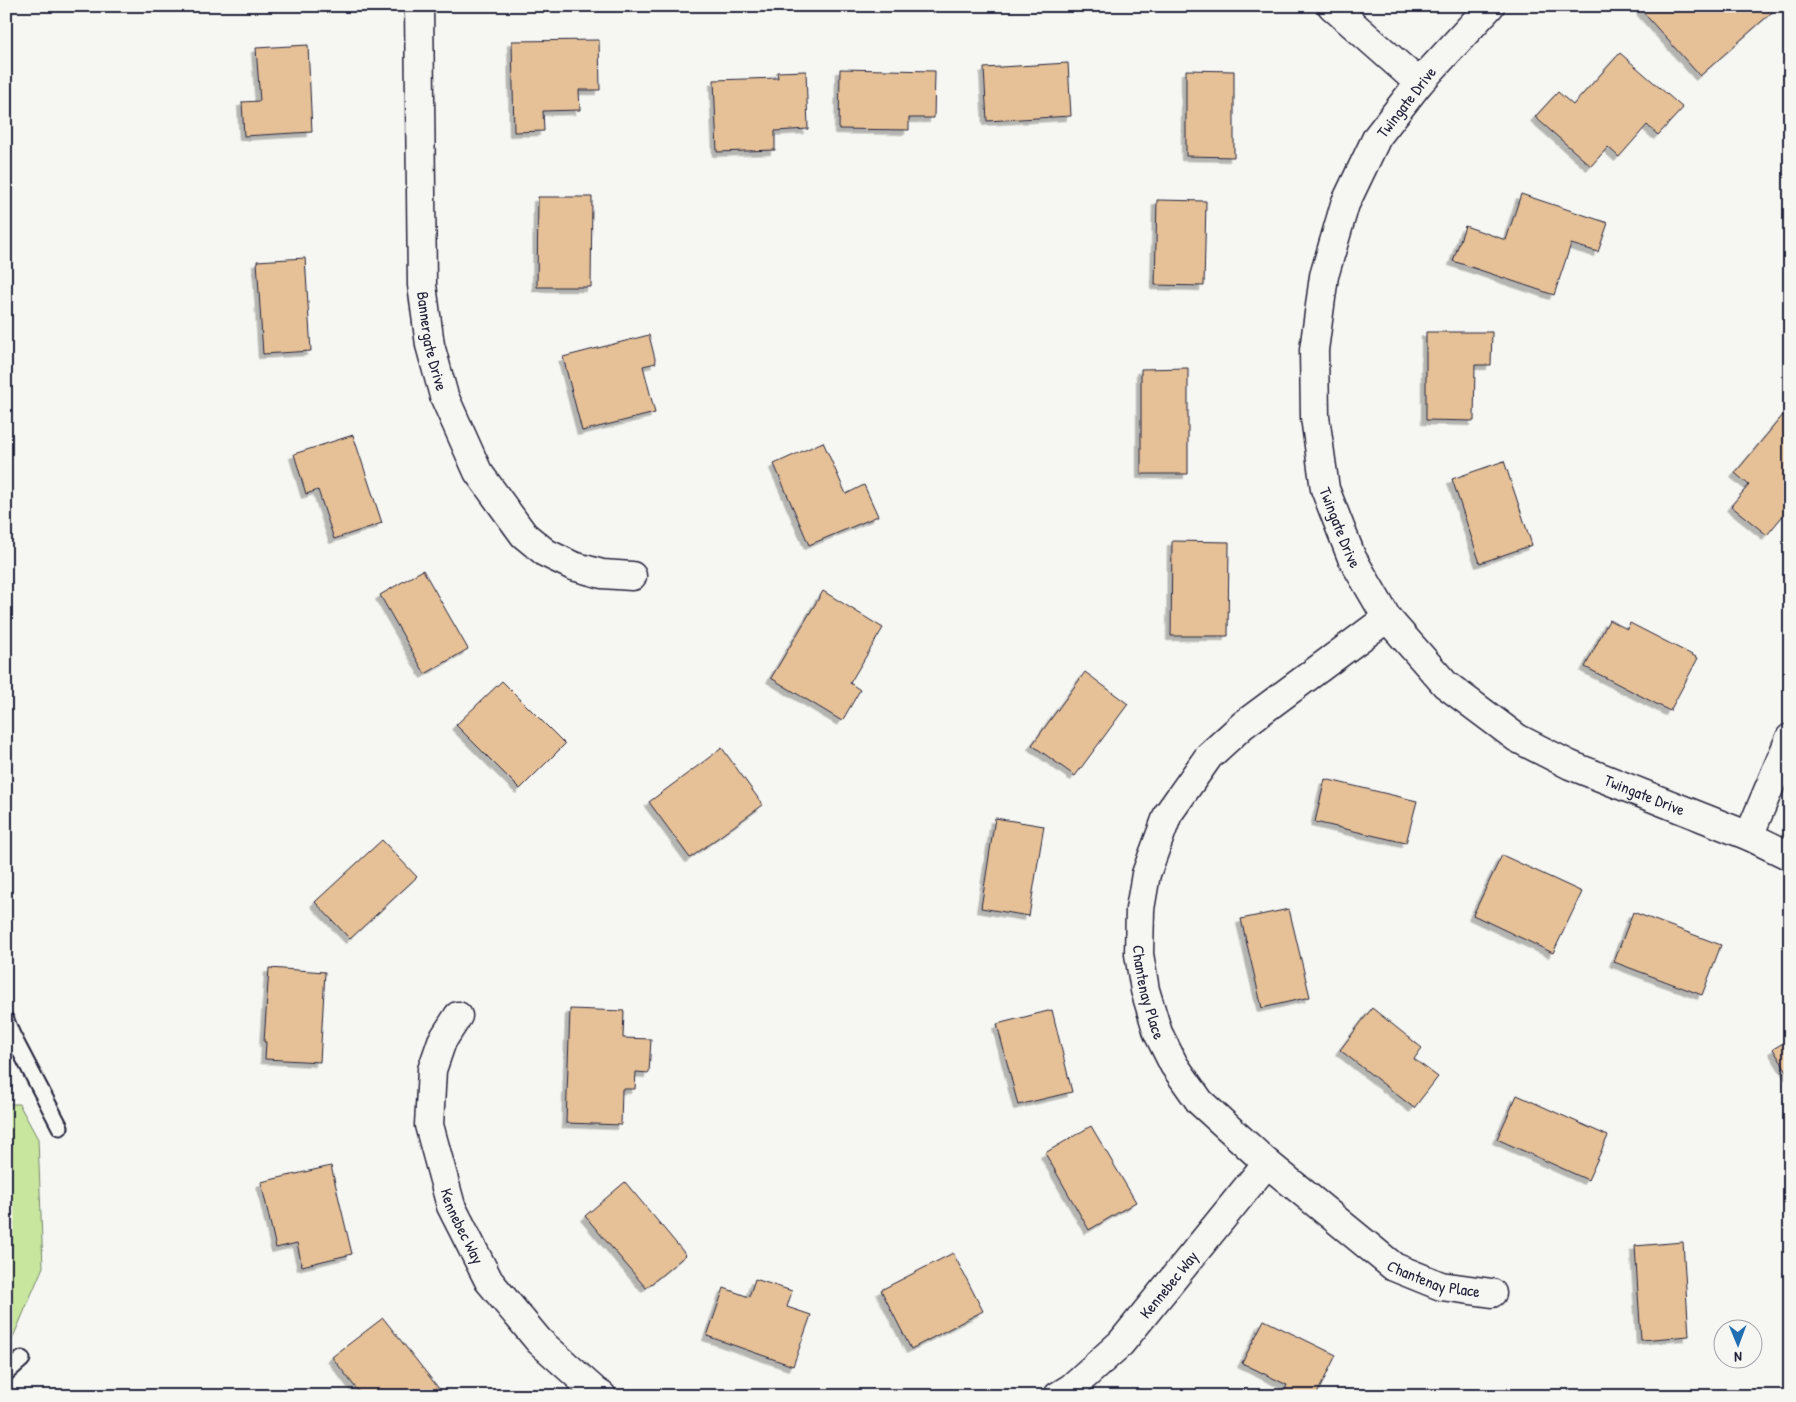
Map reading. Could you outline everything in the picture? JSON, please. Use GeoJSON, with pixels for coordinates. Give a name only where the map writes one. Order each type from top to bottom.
{"type":"FeatureCollection","features":[{"type":"Feature","properties":{"kind":"street","name":"Bannergate Drive"},"geometry":{"type":"LineString","coordinates":[[419,6],[422,285],[430,345],[444,396],[478,472],[524,535],[546,553],[573,566],[602,574],[632,576]]}},
{"type":"Feature","properties":{"kind":"street"},"geometry":{"type":"LineString","coordinates":[[1332,6],[1418,83]]}},
{"type":"Feature","properties":{"kind":"street","name":"Twingate Drive"},"geometry":{"type":"LineString","coordinates":[[1490,6],[1418,83],[1377,137],[1346,204],[1324,276],[1314,350],[1315,417],[1325,489],[1352,558],[1388,618],[1445,684],[1517,738],[1570,765],[1749,836],[1790,856]]}},
{"type":"Feature","properties":{"kind":"street","name":"Chantenay Place"},"geometry":{"type":"LineString","coordinates":[[1388,618],[1243,725],[1209,756],[1168,814],[1146,874],[1140,909],[1140,954],[1145,990],[1158,1033],[1174,1065],[1200,1102],[1267,1164],[1394,1267],[1441,1286],[1492,1293]]}},
{"type":"Feature","properties":{"kind":"street"},"geometry":{"type":"LineString","coordinates":[[1749,836],[1790,738]]}},
{"type":"Feature","properties":{"kind":"street","name":"Kennebec Way"},"geometry":{"type":"LineString","coordinates":[[458,1016],[442,1041],[432,1070],[430,1126],[452,1206],[489,1281],[539,1341],[602,1396]]}},
{"type":"Feature","properties":{"kind":"street","name":"Kennebec Way"},"geometry":{"type":"LineString","coordinates":[[1058,1396],[1071,1388],[1121,1344],[1267,1164]]}},
{"type":"Feature","properties":{"kind":"lane"},"geometry":{"type":"LineString","coordinates":[[6,1020],[9,1038],[60,1127]]}},
{"type":"Feature","properties":{"kind":"lane"},"geometry":{"type":"LineString","coordinates":[[6,1373],[22,1359]]}},
{"type":"Feature","properties":{"kind":"green space"},"geometry":{"type":"Polygon","coordinates":[[[6,1104],[19,1104],[38,1139],[43,1267],[11,1342],[6,1347],[6,1104]]]}},
{"type":"Feature","properties":{"kind":"building"},"geometry":{"type":"Polygon","coordinates":[[[1646,6],[1686,6],[1690,11],[1696,6],[1779,6],[1700,76],[1641,10],[1646,6]]]}},
{"type":"Feature","properties":{"kind":"building"},"geometry":{"type":"Polygon","coordinates":[[[599,40],[600,90],[579,90],[580,110],[543,111],[544,131],[514,132],[512,41],[599,40]]]}},
{"type":"Feature","properties":{"kind":"building"},"geometry":{"type":"Polygon","coordinates":[[[308,45],[312,132],[244,136],[242,102],[260,101],[256,48],[308,45]]]}},
{"type":"Feature","properties":{"kind":"building"},"geometry":{"type":"Polygon","coordinates":[[[1620,53],[1683,108],[1658,135],[1647,125],[1619,157],[1608,147],[1591,166],[1535,117],[1558,92],[1573,105],[1620,53]]]}},
{"type":"Feature","properties":{"kind":"building"},"geometry":{"type":"Polygon","coordinates":[[[1068,63],[1071,116],[987,121],[984,68],[1068,63]]]}},
{"type":"Feature","properties":{"kind":"building"},"geometry":{"type":"Polygon","coordinates":[[[840,69],[935,71],[934,118],[909,118],[909,130],[839,129],[840,69]]]}},
{"type":"Feature","properties":{"kind":"building"},"geometry":{"type":"Polygon","coordinates":[[[1186,70],[1234,71],[1234,157],[1186,156],[1186,70]]]}},
{"type":"Feature","properties":{"kind":"building"},"geometry":{"type":"Polygon","coordinates":[[[806,71],[808,129],[775,131],[775,150],[717,152],[714,80],[778,78],[777,72],[806,71]]]}},
{"type":"Feature","properties":{"kind":"building"},"geometry":{"type":"Polygon","coordinates":[[[1521,194],[1608,223],[1598,252],[1571,244],[1554,295],[1453,261],[1465,226],[1506,240],[1521,194]]]}},
{"type":"Feature","properties":{"kind":"building"},"geometry":{"type":"Polygon","coordinates":[[[538,197],[592,197],[591,287],[537,287],[538,197]]]}},
{"type":"Feature","properties":{"kind":"building"},"geometry":{"type":"Polygon","coordinates":[[[1157,200],[1206,201],[1204,286],[1155,285],[1157,200]]]}},
{"type":"Feature","properties":{"kind":"building"},"geometry":{"type":"Polygon","coordinates":[[[305,258],[311,351],[263,354],[257,261],[305,258]]]}},
{"type":"Feature","properties":{"kind":"building"},"geometry":{"type":"Polygon","coordinates":[[[1426,332],[1492,332],[1491,365],[1475,365],[1474,421],[1426,420],[1426,332]]]}},
{"type":"Feature","properties":{"kind":"building"},"geometry":{"type":"Polygon","coordinates":[[[649,335],[656,363],[643,366],[655,413],[582,431],[563,357],[649,335]]]}},
{"type":"Feature","properties":{"kind":"building"},"geometry":{"type":"Polygon","coordinates":[[[1188,368],[1188,474],[1141,474],[1141,369],[1188,368]]]}},
{"type":"Feature","properties":{"kind":"building"},"geometry":{"type":"Polygon","coordinates":[[[1783,415],[1790,421],[1790,507],[1767,535],[1731,506],[1749,485],[1735,473],[1783,415]]]}},
{"type":"Feature","properties":{"kind":"building"},"geometry":{"type":"Polygon","coordinates":[[[353,435],[382,523],[334,539],[318,490],[306,494],[294,454],[353,435]]]}},
{"type":"Feature","properties":{"kind":"building"},"geometry":{"type":"Polygon","coordinates":[[[823,442],[846,494],[864,485],[878,516],[809,545],[774,464],[823,442]]]}},
{"type":"Feature","properties":{"kind":"building"},"geometry":{"type":"Polygon","coordinates":[[[1504,461],[1532,545],[1480,563],[1452,479],[1504,461]]]}},
{"type":"Feature","properties":{"kind":"building"},"geometry":{"type":"Polygon","coordinates":[[[1172,541],[1229,542],[1228,636],[1171,636],[1172,541]]]}},
{"type":"Feature","properties":{"kind":"building"},"geometry":{"type":"Polygon","coordinates":[[[423,570],[468,649],[425,674],[380,595],[423,570]]]}},
{"type":"Feature","properties":{"kind":"building"},"geometry":{"type":"Polygon","coordinates":[[[823,591],[883,628],[850,683],[860,690],[842,721],[771,678],[823,591]]]}},
{"type":"Feature","properties":{"kind":"building"},"geometry":{"type":"Polygon","coordinates":[[[1609,620],[1627,629],[1630,623],[1698,658],[1670,711],[1585,667],[1609,620]]]}},
{"type":"Feature","properties":{"kind":"building"},"geometry":{"type":"Polygon","coordinates":[[[1085,672],[1128,704],[1075,776],[1032,745],[1085,672]]]}},
{"type":"Feature","properties":{"kind":"building"},"geometry":{"type":"Polygon","coordinates":[[[502,681],[565,744],[520,789],[456,725],[502,681]]]}},
{"type":"Feature","properties":{"kind":"building"},"geometry":{"type":"Polygon","coordinates":[[[722,748],[763,805],[690,858],[649,802],[722,748]]]}},
{"type":"Feature","properties":{"kind":"building"},"geometry":{"type":"Polygon","coordinates":[[[1325,779],[1417,801],[1406,843],[1315,822],[1325,779]]]}},
{"type":"Feature","properties":{"kind":"building"},"geometry":{"type":"Polygon","coordinates":[[[995,818],[1044,826],[1029,916],[981,908],[995,818]]]}},
{"type":"Feature","properties":{"kind":"building"},"geometry":{"type":"Polygon","coordinates":[[[382,840],[417,877],[350,939],[315,902],[382,840]]]}},
{"type":"Feature","properties":{"kind":"building"},"geometry":{"type":"Polygon","coordinates":[[[1502,855],[1582,892],[1553,953],[1473,915],[1502,855]]]}},
{"type":"Feature","properties":{"kind":"building"},"geometry":{"type":"Polygon","coordinates":[[[1289,909],[1310,997],[1262,1008],[1241,919],[1289,909]]]}},
{"type":"Feature","properties":{"kind":"building"},"geometry":{"type":"Polygon","coordinates":[[[1633,912],[1721,945],[1702,995],[1614,962],[1633,912]]]}},
{"type":"Feature","properties":{"kind":"building"},"geometry":{"type":"Polygon","coordinates":[[[269,968],[325,972],[320,1062],[265,1059],[266,1042],[264,1042],[269,968]]]}},
{"type":"Feature","properties":{"kind":"building"},"geometry":{"type":"Polygon","coordinates":[[[1372,1008],[1422,1048],[1414,1059],[1438,1077],[1414,1108],[1340,1050],[1372,1008]]]}},
{"type":"Feature","properties":{"kind":"building"},"geometry":{"type":"Polygon","coordinates":[[[570,1009],[624,1011],[623,1038],[651,1039],[649,1073],[636,1072],[635,1089],[622,1089],[621,1125],[566,1123],[570,1009]]]}},
{"type":"Feature","properties":{"kind":"building"},"geometry":{"type":"Polygon","coordinates":[[[1052,1010],[1072,1092],[1018,1105],[997,1024],[1052,1010]]]}},
{"type":"Feature","properties":{"kind":"building"},"geometry":{"type":"Polygon","coordinates":[[[1790,1039],[1790,1076],[1773,1049],[1790,1039]]]}},
{"type":"Feature","properties":{"kind":"building"},"geometry":{"type":"Polygon","coordinates":[[[1517,1095],[1608,1136],[1588,1180],[1497,1139],[1517,1095]]]}},
{"type":"Feature","properties":{"kind":"building"},"geometry":{"type":"Polygon","coordinates":[[[1091,1126],[1136,1202],[1089,1230],[1045,1153],[1091,1126]]]}},
{"type":"Feature","properties":{"kind":"building"},"geometry":{"type":"Polygon","coordinates":[[[331,1166],[352,1254],[302,1266],[297,1243],[276,1248],[261,1182],[331,1166]]]}},
{"type":"Feature","properties":{"kind":"building"},"geometry":{"type":"Polygon","coordinates":[[[625,1182],[686,1255],[646,1288],[585,1216],[625,1182]]]}},
{"type":"Feature","properties":{"kind":"building"},"geometry":{"type":"Polygon","coordinates":[[[1683,1242],[1689,1336],[1641,1340],[1635,1246],[1683,1242]]]}},
{"type":"Feature","properties":{"kind":"building"},"geometry":{"type":"Polygon","coordinates":[[[953,1253],[983,1311],[911,1349],[881,1290],[953,1253]]]}},
{"type":"Feature","properties":{"kind":"building"},"geometry":{"type":"Polygon","coordinates":[[[755,1279],[792,1291],[787,1307],[811,1315],[793,1366],[707,1336],[724,1288],[749,1297],[755,1279]]]}},
{"type":"Feature","properties":{"kind":"building"},"geometry":{"type":"Polygon","coordinates":[[[383,1318],[440,1390],[433,1396],[362,1396],[332,1357],[383,1318]]]}},
{"type":"Feature","properties":{"kind":"building"},"geometry":{"type":"Polygon","coordinates":[[[1264,1320],[1336,1355],[1316,1396],[1282,1396],[1287,1385],[1242,1363],[1264,1320]]]}}]}
